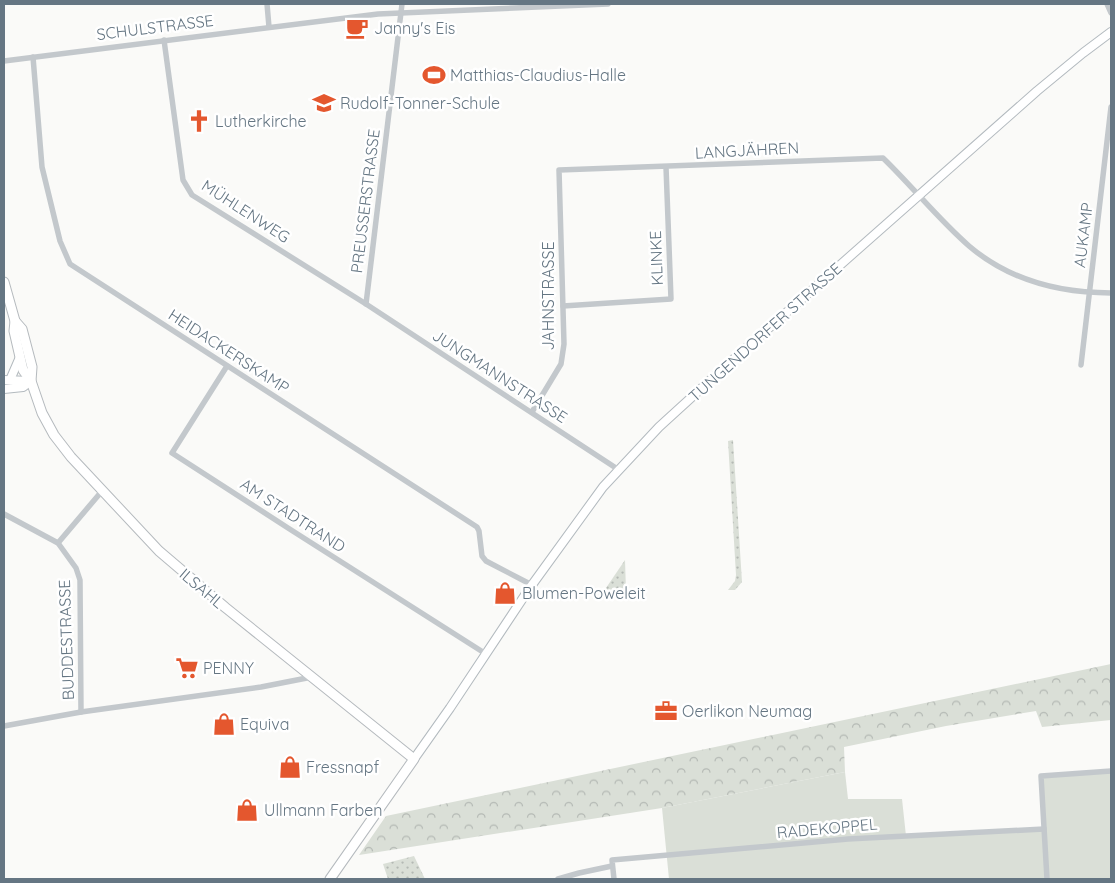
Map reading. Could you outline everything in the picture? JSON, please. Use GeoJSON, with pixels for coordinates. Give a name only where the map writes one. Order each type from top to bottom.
{"type":"FeatureCollection","features":[{"type":"Feature","properties":{"kind":"main road","name":"TUNGENDORFER STRASSE"},"geometry":{"type":"LineString","coordinates":[[414,759],[532,585],[603,487],[659,427],[713,377],[1045,84],[1111,32]]}},
{"type":"Feature","properties":{"kind":"main road"},"geometry":{"type":"LineString","coordinates":[[4,282],[15,321],[14,331],[23,370],[31,381]]}},
{"type":"Feature","properties":{"kind":"main road"},"geometry":{"type":"LineString","coordinates":[[4,389],[23,387],[31,381],[32,367],[22,329],[15,321]]}},
{"type":"Feature","properties":{"kind":"main road"},"geometry":{"type":"LineString","coordinates":[[7,380],[17,368],[20,357]]}},
{"type":"Feature","properties":{"kind":"main road"},"geometry":{"type":"LineString","coordinates":[[7,380],[31,381]]}},
{"type":"Feature","properties":{"kind":"main road","name":"ILSAHL"},"geometry":{"type":"LineString","coordinates":[[31,381],[42,413],[54,435],[102,491],[165,556],[414,759]]}},
{"type":"Feature","properties":{"kind":"main road"},"geometry":{"type":"LineString","coordinates":[[330,879],[414,759]]}},
{"type":"Feature","properties":{"kind":"street"},"geometry":{"type":"LineString","coordinates":[[267,4],[269,27]]}},
{"type":"Feature","properties":{"kind":"street","name":"PREUSSERSTRASSE"},"geometry":{"type":"LineString","coordinates":[[366,304],[402,4]]}},
{"type":"Feature","properties":{"kind":"street","name":"SCHULSTRASSE"},"geometry":{"type":"LineString","coordinates":[[4,61],[373,14],[608,4]]}},
{"type":"Feature","properties":{"kind":"street"},"geometry":{"type":"LineString","coordinates":[[1107,4],[1111,13]]}},
{"type":"Feature","properties":{"kind":"street","name":"MÜHLENWEG"},"geometry":{"type":"LineString","coordinates":[[164,40],[183,180],[192,195],[366,304]]}},
{"type":"Feature","properties":{"kind":"street","name":"HEIDACKERSKAMP"},"geometry":{"type":"LineString","coordinates":[[33,57],[42,167],[60,241],[70,264],[477,527],[482,556],[532,585]]}},
{"type":"Feature","properties":{"kind":"street","name":"AUKAMP"},"geometry":{"type":"LineString","coordinates":[[1081,365],[1110,143],[1111,108]]}},
{"type":"Feature","properties":{"kind":"street","name":"LANGJÄHREN"},"geometry":{"type":"LineString","coordinates":[[559,170],[884,158],[934,212],[969,246],[994,264],[1011,273],[1051,288],[1090,293],[1111,293]]}},
{"type":"Feature","properties":{"kind":"street","name":"KLINKE"},"geometry":{"type":"LineString","coordinates":[[563,306],[671,299],[666,167]]}},
{"type":"Feature","properties":{"kind":"street","name":"JAHNSTRASSE"},"geometry":{"type":"LineString","coordinates":[[532,412],[561,364],[564,344],[559,170]]}},
{"type":"Feature","properties":{"kind":"street","name":"JUNGMANNSTRASSE"},"geometry":{"type":"LineString","coordinates":[[366,304],[619,470]]}},
{"type":"Feature","properties":{"kind":"street","name":"AM STADTRAND"},"geometry":{"type":"LineString","coordinates":[[227,366],[172,452],[486,654]]}},
{"type":"Feature","properties":{"kind":"street"},"geometry":{"type":"LineString","coordinates":[[58,543],[102,491]]}},
{"type":"Feature","properties":{"kind":"street","name":"BUDDESTRASSE"},"geometry":{"type":"LineString","coordinates":[[4,514],[58,543],[76,568],[80,580],[81,712]]}},
{"type":"Feature","properties":{"kind":"street"},"geometry":{"type":"LineString","coordinates":[[4,726],[81,712],[253,688],[312,677]]}},
{"type":"Feature","properties":{"kind":"street"},"geometry":{"type":"LineString","coordinates":[[1047,879],[1041,776],[1111,771]]}},
{"type":"Feature","properties":{"kind":"street","name":"RADEKOPPEL"},"geometry":{"type":"LineString","coordinates":[[558,879],[612,863],[848,839],[1044,829]]}},
{"type":"Feature","properties":{"kind":"street"},"geometry":{"type":"LineString","coordinates":[[612,863],[614,879]]}},
{"type":"Feature","properties":{"kind":"green space"},"geometry":{"type":"Polygon","coordinates":[[[733,440],[742,582],[735,590],[728,590],[735,581],[736,575],[728,441],[733,440]]]}},
{"type":"Feature","properties":{"kind":"green space"},"geometry":{"type":"Polygon","coordinates":[[[625,560],[626,592],[606,593],[606,588],[625,560]]]}},
{"type":"Feature","properties":{"kind":"green space"},"geometry":{"type":"Polygon","coordinates":[[[1111,664],[1111,720],[1042,727],[1036,711],[946,726],[844,747],[845,772],[662,808],[359,855],[386,816],[1111,664]]]}},
{"type":"Feature","properties":{"kind":"green space"},"geometry":{"type":"Polygon","coordinates":[[[1111,771],[1111,879],[669,879],[662,808],[845,772],[848,799],[902,799],[906,836],[1044,829],[1041,776],[1111,771]]]}},
{"type":"Feature","properties":{"kind":"green space"},"geometry":{"type":"Polygon","coordinates":[[[414,856],[425,879],[388,879],[383,864],[414,856]]]}},
{"type":"Feature","properties":{"kind":"place","name":"Janny's Eis"},"geometry":{"type":"Point","coordinates":[357,28]}},
{"type":"Feature","properties":{"kind":"place","name":"Matthias-Claudius-Halle"},"geometry":{"type":"Point","coordinates":[434,75]}},
{"type":"Feature","properties":{"kind":"place","name":"Rudolf-Tonner-Schule"},"geometry":{"type":"Point","coordinates":[324,103]}},
{"type":"Feature","properties":{"kind":"place","name":"Lutherkirche"},"geometry":{"type":"Point","coordinates":[199,121]}},
{"type":"Feature","properties":{"kind":"place","name":"Blumen-Poweleit"},"geometry":{"type":"Point","coordinates":[505,593]}},
{"type":"Feature","properties":{"kind":"place","name":"PENNY"},"geometry":{"type":"Point","coordinates":[187,668]}},
{"type":"Feature","properties":{"kind":"place","name":"Oerlikon Neumag"},"geometry":{"type":"Point","coordinates":[666,711]}},
{"type":"Feature","properties":{"kind":"place","name":"Equiva"},"geometry":{"type":"Point","coordinates":[224,724]}},
{"type":"Feature","properties":{"kind":"place","name":"Fressnapf"},"geometry":{"type":"Point","coordinates":[290,767]}},
{"type":"Feature","properties":{"kind":"place","name":"Ullmann Farben"},"geometry":{"type":"Point","coordinates":[247,810]}}]}
